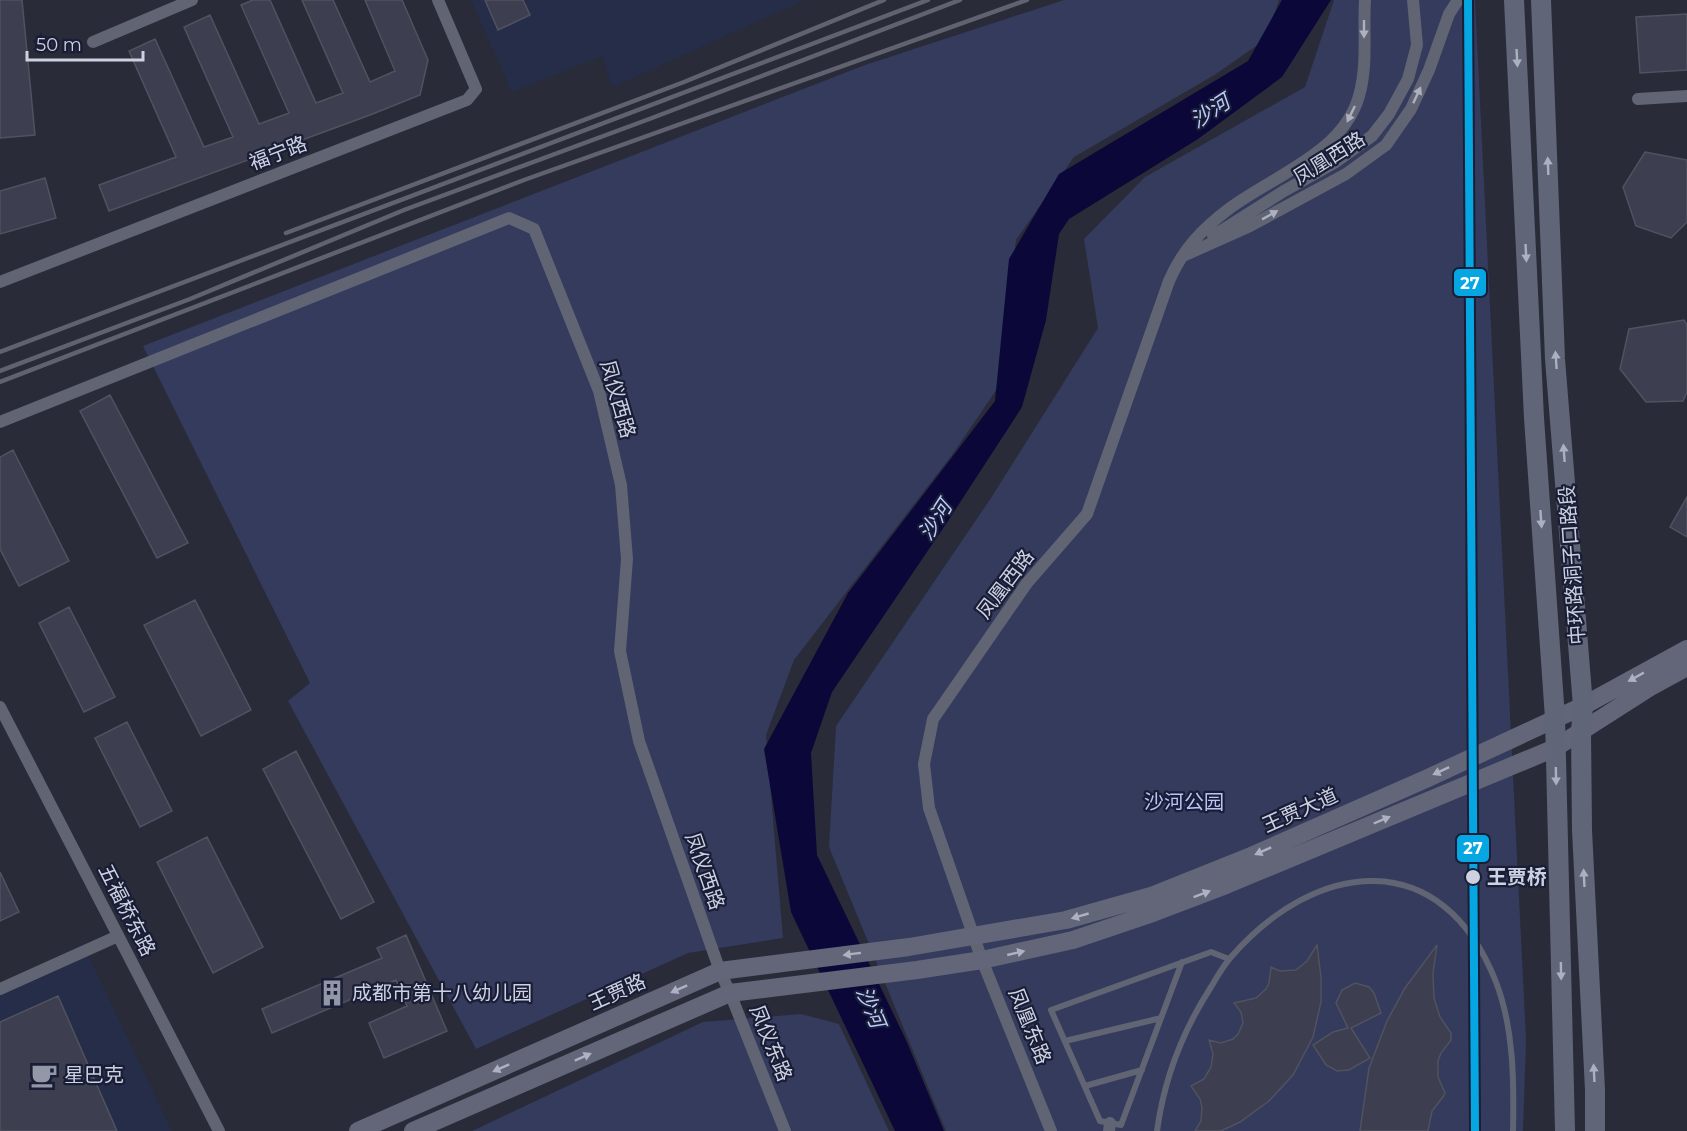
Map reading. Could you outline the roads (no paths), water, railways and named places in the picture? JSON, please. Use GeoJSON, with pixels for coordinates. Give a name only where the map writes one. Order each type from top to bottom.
{"type":"FeatureCollection","features":[{"type":"Feature","properties":{"kind":"main road","name":"中环路洞子口路段"},"geometry":{"type":"LineString","coordinates":[[1514,0],[1534,418],[1555,718],[1565,1131]]}},
{"type":"Feature","properties":{"kind":"main road","name":"中环路洞子口路段"},"geometry":{"type":"LineString","coordinates":[[1541,0],[1556,359],[1583,706],[1582,830],[1595,1131]]}},
{"type":"Feature","properties":{"kind":"main road","name":"王贾大道"},"geometry":{"type":"LineString","coordinates":[[909,947],[1066,920],[1151,896],[1251,856],[1428,778],[1583,706],[1687,649]]}},
{"type":"Feature","properties":{"kind":"main road","name":"王贾大道"},"geometry":{"type":"LineString","coordinates":[[730,993],[982,960],[1073,939],[1147,915],[1226,885],[1556,748],[1652,686],[1687,667]]}},
{"type":"Feature","properties":{"kind":"main road","name":"王贾路"},"geometry":{"type":"LineString","coordinates":[[358,1131],[720,971],[909,947]]}},
{"type":"Feature","properties":{"kind":"main road"},"geometry":{"type":"LineString","coordinates":[[413,1131],[730,993]]}},
{"type":"Feature","properties":{"kind":"street"},"geometry":{"type":"LineString","coordinates":[[93,42],[192,0]]}},
{"type":"Feature","properties":{"kind":"street","name":"福宁路"},"geometry":{"type":"LineString","coordinates":[[0,282],[467,100],[476,89],[438,0]]}},
{"type":"Feature","properties":{"kind":"street","name":"凤凰西路"},"geometry":{"type":"LineString","coordinates":[[975,936],[929,808],[924,764],[933,719],[1027,583],[1087,514],[1179,258],[1203,230],[1231,207],[1307,160],[1343,129],[1359,97],[1364,58],[1365,0]]}},
{"type":"Feature","properties":{"kind":"street","name":"凤凰西路"},"geometry":{"type":"LineString","coordinates":[[1179,258],[1284,191],[1334,163],[1372,135],[1389,114],[1408,79],[1417,45],[1413,0]]}},
{"type":"Feature","properties":{"kind":"street","name":"凤凰西路"},"geometry":{"type":"LineString","coordinates":[[1179,258],[1250,226],[1346,174],[1386,145],[1411,109],[1429,70],[1449,14],[1458,0]]}},
{"type":"Feature","properties":{"kind":"street"},"geometry":{"type":"LineString","coordinates":[[1638,99],[1687,96]]}},
{"type":"Feature","properties":{"kind":"street","name":"凤仪西路"},"geometry":{"type":"LineString","coordinates":[[0,422],[509,218],[534,229],[599,391],[621,485],[627,559],[620,651],[639,741],[720,971]]}},
{"type":"Feature","properties":{"kind":"street","name":"五福桥东路"},"geometry":{"type":"LineString","coordinates":[[0,707],[219,1131]]}},
{"type":"Feature","properties":{"kind":"street"},"geometry":{"type":"LineString","coordinates":[[0,989],[118,936]]}},
{"type":"Feature","properties":{"kind":"street","name":"凤凰东路"},"geometry":{"type":"LineString","coordinates":[[975,936],[982,960],[1051,1131]]}},
{"type":"Feature","properties":{"kind":"street","name":"凤仪东路"},"geometry":{"type":"LineString","coordinates":[[720,971],[785,1131]]}},
{"type":"Feature","properties":{"kind":"lane"},"geometry":{"type":"LineString","coordinates":[[1157,1131],[1161,1102],[1174,1055],[1197,1010],[1229,958],[1260,927],[1302,898],[1347,882],[1374,881],[1402,884],[1425,894],[1444,906],[1462,923],[1476,943],[1496,982],[1506,1020],[1514,1082],[1512,1131]]}},
{"type":"Feature","properties":{"kind":"lane"},"geometry":{"type":"LineString","coordinates":[[1182,962],[1121,1125],[1110,1127],[1100,1121],[1051,1010],[1182,962],[1211,952],[1229,958]]}},
{"type":"Feature","properties":{"kind":"lane"},"geometry":{"type":"LineString","coordinates":[[1065,1041],[1161,1018]]}},
{"type":"Feature","properties":{"kind":"lane"},"geometry":{"type":"LineString","coordinates":[[1085,1086],[1142,1070]]}},
{"type":"Feature","properties":{"kind":"water","name":"沙河"},"geometry":{"type":"Polygon","coordinates":[[[1282,0],[1331,0],[1282,77],[1198,139],[1069,219],[1059,234],[1046,320],[1022,407],[832,692],[811,753],[817,855],[906,1040],[944,1131],[895,1131],[791,912],[764,749],[848,593],[995,401],[1009,259],[1059,174],[1248,61],[1282,0]]]}},
{"type":"Feature","properties":{"kind":"railway"},"geometry":{"type":"LineString","coordinates":[[286,233],[684,82],[884,0]]}},
{"type":"Feature","properties":{"kind":"railway"},"geometry":{"type":"LineString","coordinates":[[0,352],[928,0]]}},
{"type":"Feature","properties":{"kind":"railway"},"geometry":{"type":"LineString","coordinates":[[0,371],[190,299],[404,210],[960,0]]}},
{"type":"Feature","properties":{"kind":"railway"},"geometry":{"type":"LineString","coordinates":[[0,382],[524,180],[1027,0]]}},
{"type":"Feature","properties":{"kind":"place","name":"王贾桥"},"geometry":{"type":"Point","coordinates":[1473,877]}},
{"type":"Feature","properties":{"kind":"place","name":"成都市第十八幼儿园"},"geometry":{"type":"Point","coordinates":[332,993]}},
{"type":"Feature","properties":{"kind":"place","name":"星巴克"},"geometry":{"type":"Point","coordinates":[44,1075]}},
{"type":"Feature","properties":{"kind":"park label","name":"沙河公园"},"geometry":{"type":"Point","coordinates":[1184,802]}}]}
